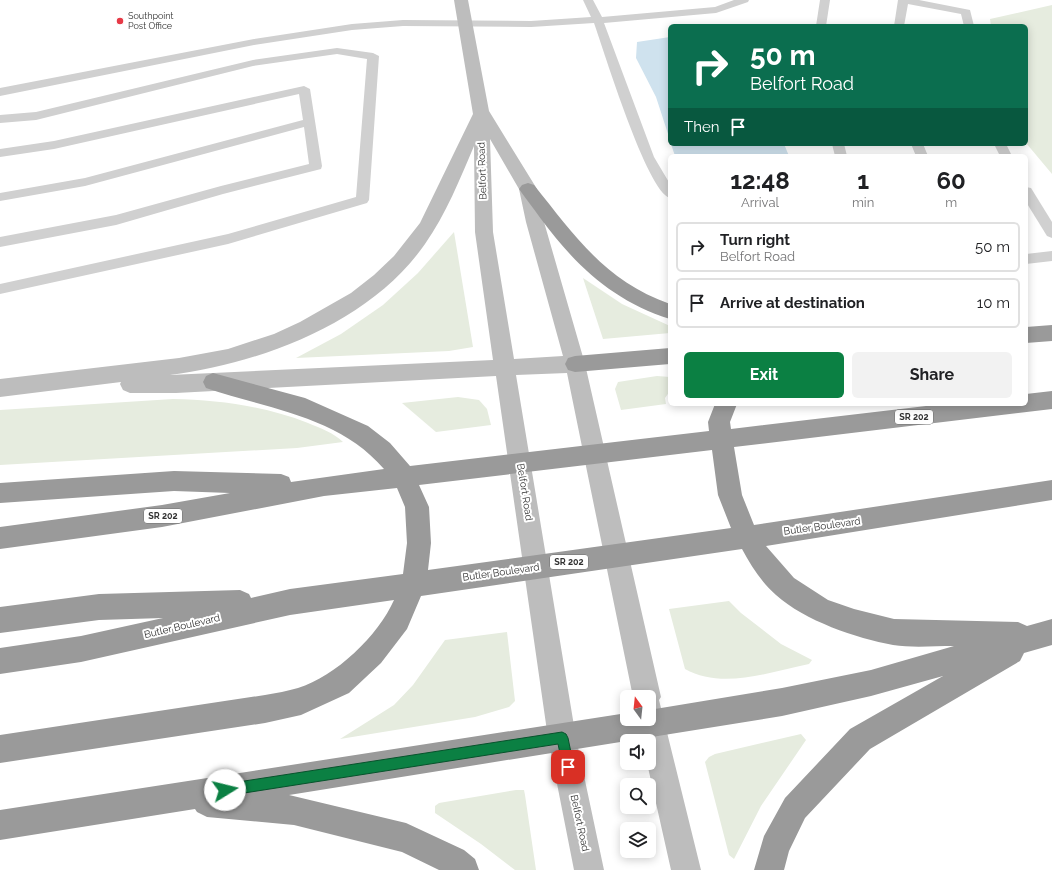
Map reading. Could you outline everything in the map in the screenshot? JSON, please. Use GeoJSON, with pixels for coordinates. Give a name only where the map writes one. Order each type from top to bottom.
{"type":"FeatureCollection","features":[{"type":"Feature","properties":{"kind":"highway"},"geometry":{"type":"LineString","coordinates":[[528,189],[584,258],[610,280],[639,297],[668,311]]}},
{"type":"Feature","properties":{"kind":"highway"},"geometry":{"type":"LineString","coordinates":[[1028,335],[1052,333]]}},
{"type":"Feature","properties":{"kind":"highway"},"geometry":{"type":"LineString","coordinates":[[575,364],[668,356]]}},
{"type":"Feature","properties":{"kind":"highway"},"geometry":{"type":"LineString","coordinates":[[0,749],[265,709],[301,701],[339,683],[372,654],[398,620],[414,583],[419,543],[416,507],[403,474],[382,450],[360,432],[332,418],[305,407],[213,382]]}},
{"type":"Feature","properties":{"kind":"highway"},"geometry":{"type":"LineString","coordinates":[[1028,403],[1052,400]]}},
{"type":"Feature","properties":{"kind":"highway"},"geometry":{"type":"LineString","coordinates":[[725,406],[719,422],[730,495],[741,524],[760,559],[785,587],[821,610],[854,622],[894,632],[1046,633]]}},
{"type":"Feature","properties":{"kind":"highway","name":"SR 202"},"geometry":{"type":"LineString","coordinates":[[0,538],[162,516],[324,486],[1004,406]]}},
{"type":"Feature","properties":{"kind":"highway"},"geometry":{"type":"LineString","coordinates":[[0,493],[174,481],[324,486]]}},
{"type":"Feature","properties":{"kind":"highway","name":"Butler Boulevard"},"geometry":{"type":"LineString","coordinates":[[0,661],[81,649],[290,602],[848,523],[1052,490]]}},
{"type":"Feature","properties":{"kind":"highway"},"geometry":{"type":"LineString","coordinates":[[0,620],[99,607],[290,602]]}},
{"type":"Feature","properties":{"kind":"highway"},"geometry":{"type":"LineString","coordinates":[[656,709],[782,702],[871,683],[1046,633]]}},
{"type":"Feature","properties":{"kind":"highway"},"geometry":{"type":"LineString","coordinates":[[769,870],[774,847],[795,808],[860,739],[1046,633]]}},
{"type":"Feature","properties":{"kind":"highway"},"geometry":{"type":"LineString","coordinates":[[0,825],[562,738],[620,719]]}},
{"type":"Feature","properties":{"kind":"highway"},"geometry":{"type":"LineString","coordinates":[[164,799],[294,810],[406,838],[453,861],[464,870]]}},
{"type":"Feature","properties":{"kind":"main road","name":"Belfort Road"},"geometry":{"type":"LineString","coordinates":[[461,0],[481,111],[484,232],[562,738],[589,870]]}},
{"type":"Feature","properties":{"kind":"main road","name":"Belfort Road"},"geometry":{"type":"LineString","coordinates":[[481,111],[528,189],[535,222],[575,364],[645,690]]}},
{"type":"Feature","properties":{"kind":"main road"},"geometry":{"type":"LineString","coordinates":[[0,388],[46,384],[228,357],[276,342],[329,316],[368,289],[396,265],[418,240],[433,215],[481,111]]}},
{"type":"Feature","properties":{"kind":"main road"},"geometry":{"type":"LineString","coordinates":[[46,384],[213,382],[575,364]]}},
{"type":"Feature","properties":{"kind":"main road","name":"Belfort Road"},"geometry":{"type":"LineString","coordinates":[[653,726],[686,870]]}},
{"type":"Feature","properties":{"kind":"lane"},"geometry":{"type":"LineString","coordinates":[[588,0],[598,20],[648,157],[657,176],[668,191]]}},
{"type":"Feature","properties":{"kind":"lane"},"geometry":{"type":"LineString","coordinates":[[0,92],[254,42],[352,27],[402,23],[531,24],[598,20],[716,10],[744,0]]}},
{"type":"Feature","properties":{"kind":"lane"},"geometry":{"type":"LineString","coordinates":[[821,24],[825,0]]}},
{"type":"Feature","properties":{"kind":"lane"},"geometry":{"type":"LineString","coordinates":[[899,24],[904,0],[966,12],[969,24]]}},
{"type":"Feature","properties":{"kind":"lane"},"geometry":{"type":"LineString","coordinates":[[0,119],[36,116],[253,63],[336,51],[373,56],[362,200],[228,239],[0,289]]}},
{"type":"Feature","properties":{"kind":"lane"},"geometry":{"type":"LineString","coordinates":[[0,153],[54,145],[304,89],[316,166],[221,190],[116,220],[0,242]]}},
{"type":"Feature","properties":{"kind":"lane"},"geometry":{"type":"LineString","coordinates":[[0,197],[86,182],[309,122]]}},
{"type":"Feature","properties":{"kind":"lane"},"geometry":{"type":"LineString","coordinates":[[1028,194],[1052,233]]}},
{"type":"Feature","properties":{"kind":"lane"},"geometry":{"type":"LineString","coordinates":[[1028,259],[1052,256]]}},
{"type":"Feature","properties":{"kind":"shaded area"},"geometry":{"type":"Polygon","coordinates":[[[1052,5],[1052,174],[1028,145],[1028,24],[991,24],[990,19],[1052,5]]]}},
{"type":"Feature","properties":{"kind":"shaded area"},"geometry":{"type":"Polygon","coordinates":[[[454,232],[473,347],[449,351],[296,358],[341,334],[383,305],[418,273],[454,232]]]}},
{"type":"Feature","properties":{"kind":"shaded area"},"geometry":{"type":"Polygon","coordinates":[[[583,278],[622,304],[668,325],[668,333],[603,339],[583,278]]]}},
{"type":"Feature","properties":{"kind":"shaded area"},"geometry":{"type":"Polygon","coordinates":[[[657,376],[668,377],[668,394],[665,398],[666,404],[621,410],[615,389],[618,382],[657,376]]]}},
{"type":"Feature","properties":{"kind":"shaded area"},"geometry":{"type":"Polygon","coordinates":[[[458,397],[479,400],[487,409],[491,425],[436,432],[402,403],[458,397]]]}},
{"type":"Feature","properties":{"kind":"shaded area"},"geometry":{"type":"Polygon","coordinates":[[[173,399],[242,405],[275,412],[322,429],[343,442],[297,448],[0,465],[0,410],[173,399]]]}},
{"type":"Feature","properties":{"kind":"shaded area"},"geometry":{"type":"Polygon","coordinates":[[[729,601],[741,613],[781,644],[812,660],[809,664],[762,675],[730,679],[699,675],[685,669],[669,609],[729,601]]]}},
{"type":"Feature","properties":{"kind":"shaded area"},"geometry":{"type":"Polygon","coordinates":[[[507,632],[515,701],[509,707],[475,717],[340,739],[394,705],[413,685],[445,640],[507,632]]]}},
{"type":"Feature","properties":{"kind":"shaded area"},"geometry":{"type":"Polygon","coordinates":[[[801,734],[806,740],[761,806],[734,859],[729,855],[705,762],[709,757],[715,754],[801,734]]]}},
{"type":"Feature","properties":{"kind":"shaded area"},"geometry":{"type":"Polygon","coordinates":[[[516,790],[524,790],[536,870],[515,870],[481,844],[435,813],[435,806],[439,803],[516,790]]]}},
{"type":"Feature","properties":{"kind":"water"},"geometry":{"type":"Polygon","coordinates":[[[668,37],[668,134],[656,97],[636,58],[637,42],[668,37]]]}},
{"type":"Feature","properties":{"kind":"water"},"geometry":{"type":"Polygon","coordinates":[[[672,146],[785,146],[788,154],[674,154],[672,146]]]}},
{"type":"Feature","properties":{"kind":"place","name":"Southpoint Post Office"},"geometry":{"type":"Point","coordinates":[120,21]}},
{"type":"Feature","properties":{"kind":"route"},"geometry":{"type":"LineString","coordinates":[[225,790],[562,738],[568,767]]}}]}
